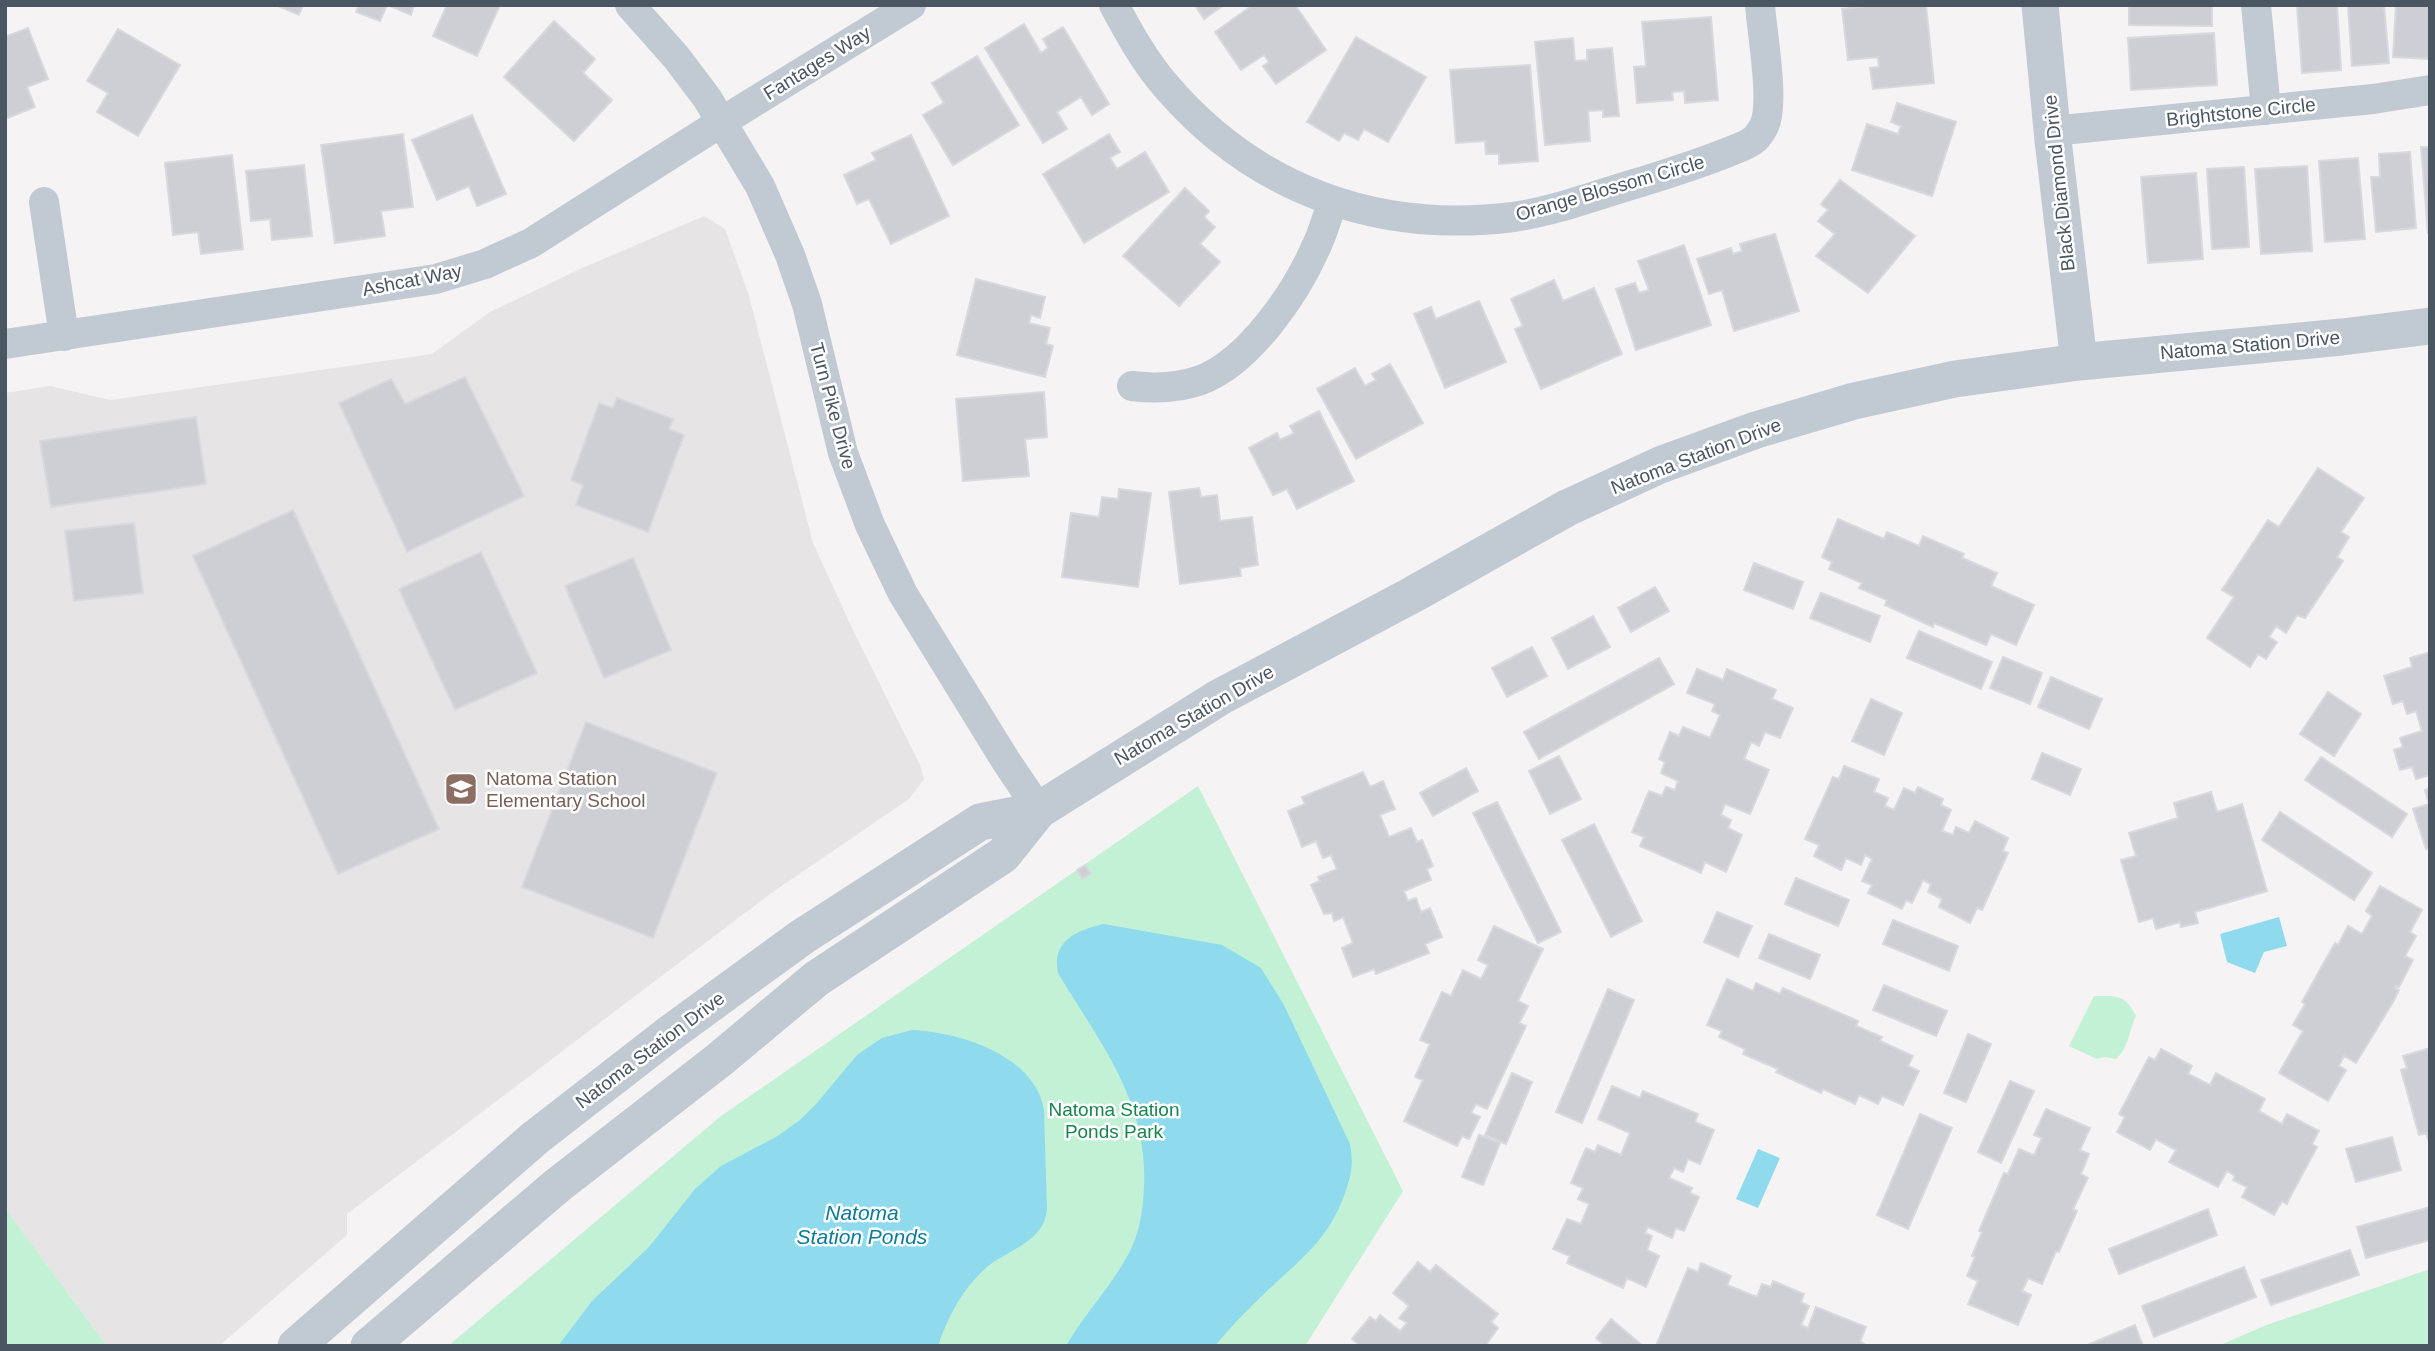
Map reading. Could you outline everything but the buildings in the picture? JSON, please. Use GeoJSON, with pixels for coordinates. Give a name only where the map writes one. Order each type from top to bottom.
{"type":"FeatureCollection","features":[{"type":"Feature","properties":{"kind":"street","name":"Turn Pike Drive"},"geometry":{"type":"LineString","coordinates":[[630,5],[676,57],[723,121],[760,186],[790,255],[807,304],[844,453],[870,525],[903,594],[1039,810]]}},
{"type":"Feature","properties":{"kind":"street","name":"Fantages Way"},"geometry":{"type":"LineString","coordinates":[[723,121],[911,5]]}},
{"type":"Feature","properties":{"kind":"street","name":"Orange Blossom Circle"},"geometry":{"type":"LineString","coordinates":[[1114,5],[1164,85],[1201,123],[1242,156],[1287,182],[1333,201],[1412,219],[1464,222],[1516,216],[1567,204],[1703,163],[1756,139],[1766,123],[1769,104],[1760,5]]}},
{"type":"Feature","properties":{"kind":"street","name":"Black Diamond Drive"},"geometry":{"type":"LineString","coordinates":[[2040,5],[2079,362]]}},
{"type":"Feature","properties":{"kind":"street"},"geometry":{"type":"LineString","coordinates":[[2256,5],[2266,110]]}},
{"type":"Feature","properties":{"kind":"street","name":"Brightstone Circle"},"geometry":{"type":"LineString","coordinates":[[2052,131],[2373,99],[2430,90]]}},
{"type":"Feature","properties":{"kind":"street","name":"Ashcat Way"},"geometry":{"type":"LineString","coordinates":[[5,344],[436,279],[485,264],[531,243],[723,121]]}},
{"type":"Feature","properties":{"kind":"street"},"geometry":{"type":"LineString","coordinates":[[1132,386],[1153,389],[1175,387],[1202,379],[1240,355],[1292,291],[1316,248],[1333,201]]}},
{"type":"Feature","properties":{"kind":"street"},"geometry":{"type":"LineString","coordinates":[[44,202],[64,336]]}},
{"type":"Feature","properties":{"kind":"street","name":"Natoma Station Drive"},"geometry":{"type":"LineString","coordinates":[[369,1346],[558,1185],[719,1060],[816,979],[1003,855],[1039,810],[1220,697],[1412,595],[1567,508],[1660,465],[1756,430],[1854,401],[1955,379],[2079,362],[2430,326]]}},
{"type":"Feature","properties":{"kind":"street","name":"Natoma Station Drive"},"geometry":{"type":"LineString","coordinates":[[296,1346],[535,1138],[668,1034],[802,937],[980,822],[1039,810]]}},
{"type":"Feature","properties":{"kind":"shaded area","name":"Natoma Station Elementary School"},"geometry":{"type":"Polygon","coordinates":[[[704,216],[725,229],[749,296],[813,543],[920,765],[924,779],[909,799],[770,894],[347,1214],[347,1235],[219,1346],[107,1346],[5,1208],[5,393],[50,386],[110,400],[432,354],[490,312],[580,269],[704,216]]]}},
{"type":"Feature","properties":{"kind":"green space","name":"Natoma Station Ponds Park"},"geometry":{"type":"Polygon","coordinates":[[[1198,786],[1403,1191],[1305,1346],[448,1346],[721,1116],[1198,786]]]}},
{"type":"Feature","properties":{"kind":"green space"},"geometry":{"type":"Polygon","coordinates":[[[2094,996],[2120,998],[2136,1016],[2126,1045],[2116,1059],[2097,1059],[2069,1046],[2094,996]]]}},
{"type":"Feature","properties":{"kind":"green space"},"geometry":{"type":"Polygon","coordinates":[[[5,1208],[107,1346],[5,1346],[5,1208]]]}},
{"type":"Feature","properties":{"kind":"green space"},"geometry":{"type":"Polygon","coordinates":[[[2430,1269],[2430,1346],[2218,1346],[2264,1326],[2430,1269]]]}},
{"type":"Feature","properties":{"kind":"water"},"geometry":{"type":"Polygon","coordinates":[[[2279,917],[2287,946],[2264,952],[2255,973],[2227,962],[2220,934],[2279,917]]]}},
{"type":"Feature","properties":{"kind":"water"},"geometry":{"type":"Polygon","coordinates":[[[1104,924],[1222,945],[1261,968],[1284,1005],[1350,1144],[1350,1176],[1330,1225],[1302,1259],[1227,1331],[1215,1346],[1066,1346],[1129,1253],[1143,1204],[1143,1155],[1130,1100],[1105,1049],[1058,973],[1058,953],[1062,945],[1084,930],[1104,924]]]}},
{"type":"Feature","properties":{"kind":"water","name":"Natoma Station Ponds"},"geometry":{"type":"Polygon","coordinates":[[[912,1030],[972,1042],[1011,1061],[1038,1091],[1044,1110],[1045,1220],[1033,1237],[987,1267],[971,1284],[946,1324],[938,1346],[558,1346],[592,1301],[649,1247],[695,1189],[721,1166],[776,1137],[800,1120],[857,1055],[882,1038],[912,1030]]]}},
{"type":"Feature","properties":{"kind":"water"},"geometry":{"type":"Polygon","coordinates":[[[1758,1149],[1780,1158],[1758,1208],[1736,1199],[1758,1149]]]}},
{"type":"Feature","properties":{"kind":"place","name":"Natoma Station Elementary School"},"geometry":{"type":"Point","coordinates":[461,789]}}]}
